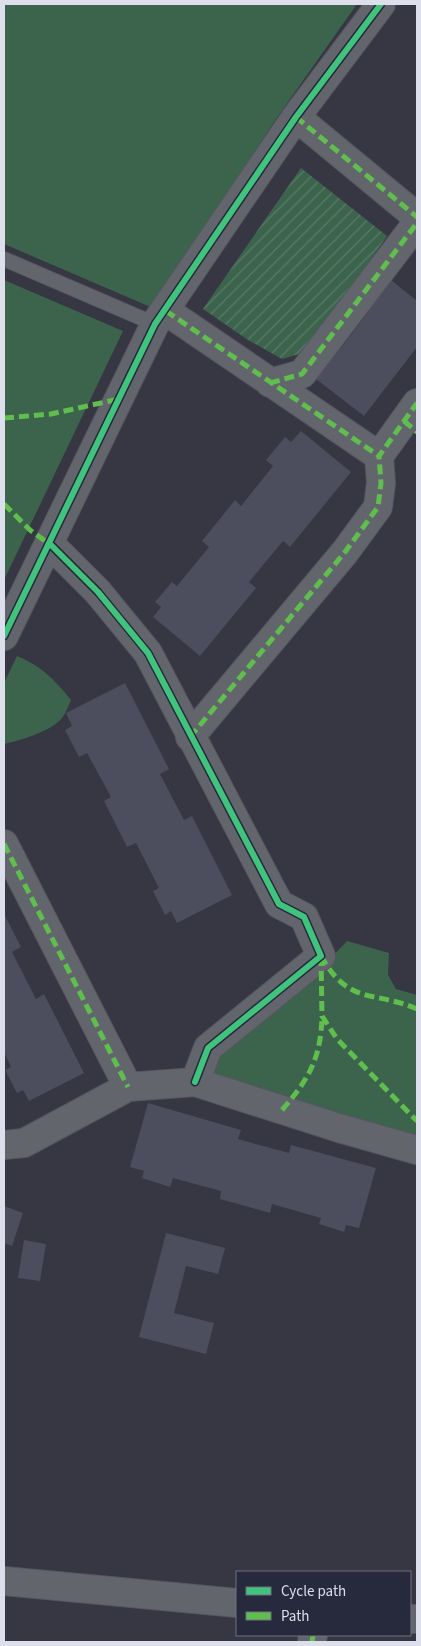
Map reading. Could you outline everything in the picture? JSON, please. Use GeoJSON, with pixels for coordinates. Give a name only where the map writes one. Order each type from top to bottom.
{"type":"FeatureCollection","features":[{"type":"Feature","properties":{"kind":"street"},"geometry":{"type":"LineString","coordinates":[[4,636],[160,318],[296,117],[381,4]]}},
{"type":"Feature","properties":{"kind":"street"},"geometry":{"type":"LineString","coordinates":[[296,117],[417,217]]}},
{"type":"Feature","properties":{"kind":"street"},"geometry":{"type":"LineString","coordinates":[[270,383],[302,374],[417,223]]}},
{"type":"Feature","properties":{"kind":"street"},"geometry":{"type":"LineString","coordinates":[[160,318],[270,383],[379,456]]}},
{"type":"Feature","properties":{"kind":"street"},"geometry":{"type":"LineString","coordinates":[[190,736],[345,552],[378,507],[381,483],[379,456],[413,419]]}},
{"type":"Feature","properties":{"kind":"street"},"geometry":{"type":"LineString","coordinates":[[49,543],[98,592],[148,652],[279,904],[304,917],[321,956],[208,1048],[195,1082]]}},
{"type":"Feature","properties":{"kind":"street"},"geometry":{"type":"LineString","coordinates":[[4,844],[128,1087]]}},
{"type":"Feature","properties":{"kind":"street"},"geometry":{"type":"LineString","coordinates":[[4,1145],[24,1143],[128,1087],[195,1082],[339,1128],[417,1150]]}},
{"type":"Feature","properties":{"kind":"street"},"geometry":{"type":"LineString","coordinates":[[4,1581],[236,1603]]}},
{"type":"Feature","properties":{"kind":"lane"},"geometry":{"type":"LineString","coordinates":[[4,259],[160,318]]}},
{"type":"Feature","properties":{"kind":"green space"},"geometry":{"type":"Polygon","coordinates":[[[4,4],[357,4],[276,119],[153,308],[4,244],[4,4]]]}},
{"type":"Feature","properties":{"kind":"green space"},"geometry":{"type":"Polygon","coordinates":[[[301,168],[387,236],[334,312],[299,354],[282,359],[248,340],[203,309],[301,168]]]}},
{"type":"Feature","properties":{"kind":"green space"},"geometry":{"type":"Polygon","coordinates":[[[4,280],[123,331],[4,580],[4,280]]]}},
{"type":"Feature","properties":{"kind":"green space"},"geometry":{"type":"Polygon","coordinates":[[[17,656],[47,674],[71,700],[66,712],[57,723],[27,738],[4,744],[4,683],[17,656]]]}},
{"type":"Feature","properties":{"kind":"green space"},"geometry":{"type":"Polygon","coordinates":[[[347,941],[389,953],[388,975],[396,989],[417,995],[417,1141],[208,1072],[216,1051],[329,960],[347,941]]]}},
{"type":"Feature","properties":{"kind":"building"},"geometry":{"type":"Polygon","coordinates":[[[390,279],[417,301],[417,347],[364,416],[316,379],[331,341],[341,348],[368,312],[358,305],[390,279]]]}},
{"type":"Feature","properties":{"kind":"building"},"geometry":{"type":"Polygon","coordinates":[[[301,431],[351,472],[290,547],[283,541],[249,582],[256,588],[200,656],[153,617],[161,607],[155,602],[172,582],[177,586],[209,547],[202,541],[235,500],[241,506],[273,466],[266,460],[285,437],[291,442],[301,431]]]}},
{"type":"Feature","properties":{"kind":"building"},"geometry":{"type":"Polygon","coordinates":[[[125,683],[169,769],[160,774],[184,820],[192,816],[232,895],[177,923],[171,911],[165,915],[153,891],[159,888],[136,843],[127,847],[104,801],[111,797],[87,753],[79,757],[65,730],[72,726],[66,713],[125,683]]]}},
{"type":"Feature","properties":{"kind":"building"},"geometry":{"type":"Polygon","coordinates":[[[4,914],[21,947],[12,952],[36,999],[44,994],[84,1073],[29,1101],[23,1090],[17,1093],[5,1070],[11,1067],[4,1052],[4,914]]]}},
{"type":"Feature","properties":{"kind":"building"},"geometry":{"type":"Polygon","coordinates":[[[148,1103],[241,1130],[238,1139],[289,1153],[291,1145],[376,1168],[359,1228],[346,1225],[344,1232],[319,1224],[321,1218],[272,1204],[270,1213],[220,1199],[221,1191],[173,1178],[170,1187],[142,1178],[144,1171],[130,1167],[148,1103]]]}},
{"type":"Feature","properties":{"kind":"building"},"geometry":{"type":"Polygon","coordinates":[[[4,1206],[23,1213],[12,1246],[4,1243],[4,1206]]]}},
{"type":"Feature","properties":{"kind":"building"},"geometry":{"type":"Polygon","coordinates":[[[166,1233],[225,1248],[218,1274],[186,1266],[174,1313],[214,1323],[206,1354],[139,1337],[166,1233]]]}},
{"type":"Feature","properties":{"kind":"building"},"geometry":{"type":"Polygon","coordinates":[[[24,1240],[46,1244],[40,1281],[18,1278],[24,1240]]]}},
{"type":"Feature","properties":{"kind":"marked path"},"geometry":{"type":"LineString","coordinates":[[296,117],[417,217]]}},
{"type":"Feature","properties":{"kind":"marked path"},"geometry":{"type":"LineString","coordinates":[[270,383],[302,374],[417,223]]}},
{"type":"Feature","properties":{"kind":"marked path"},"geometry":{"type":"LineString","coordinates":[[166,311],[379,456]]}},
{"type":"Feature","properties":{"kind":"marked path"},"geometry":{"type":"LineString","coordinates":[[4,418],[51,414],[119,399]]}},
{"type":"Feature","properties":{"kind":"marked path"},"geometry":{"type":"LineString","coordinates":[[190,737],[345,552],[378,507],[381,483],[379,456],[417,403]]}},
{"type":"Feature","properties":{"kind":"marked path"},"geometry":{"type":"LineString","coordinates":[[404,421],[417,432]]}},
{"type":"Feature","properties":{"kind":"marked path"},"geometry":{"type":"LineString","coordinates":[[4,504],[30,530],[52,546]]}},
{"type":"Feature","properties":{"kind":"marked path"},"geometry":{"type":"LineString","coordinates":[[4,844],[128,1087]]}},
{"type":"Feature","properties":{"kind":"marked path"},"geometry":{"type":"LineString","coordinates":[[321,956],[322,1016],[337,1039],[417,1121]]}},
{"type":"Feature","properties":{"kind":"marked path"},"geometry":{"type":"LineString","coordinates":[[321,956],[331,972],[352,990],[417,1009]]}},
{"type":"Feature","properties":{"kind":"marked path"},"geometry":{"type":"LineString","coordinates":[[282,1110],[300,1088],[312,1067],[319,1044],[322,1016]]}},
{"type":"Feature","properties":{"kind":"marked path"},"geometry":{"type":"LineString","coordinates":[[312,1642],[313,1636]]}},
{"type":"Feature","properties":{"kind":"cycle path"},"geometry":{"type":"LineString","coordinates":[[4,636],[155,324],[296,117],[381,4]]}},
{"type":"Feature","properties":{"kind":"cycle path"},"geometry":{"type":"LineString","coordinates":[[49,543],[98,592],[148,653],[279,904],[304,917],[321,956],[208,1048],[195,1082]]}}]}
